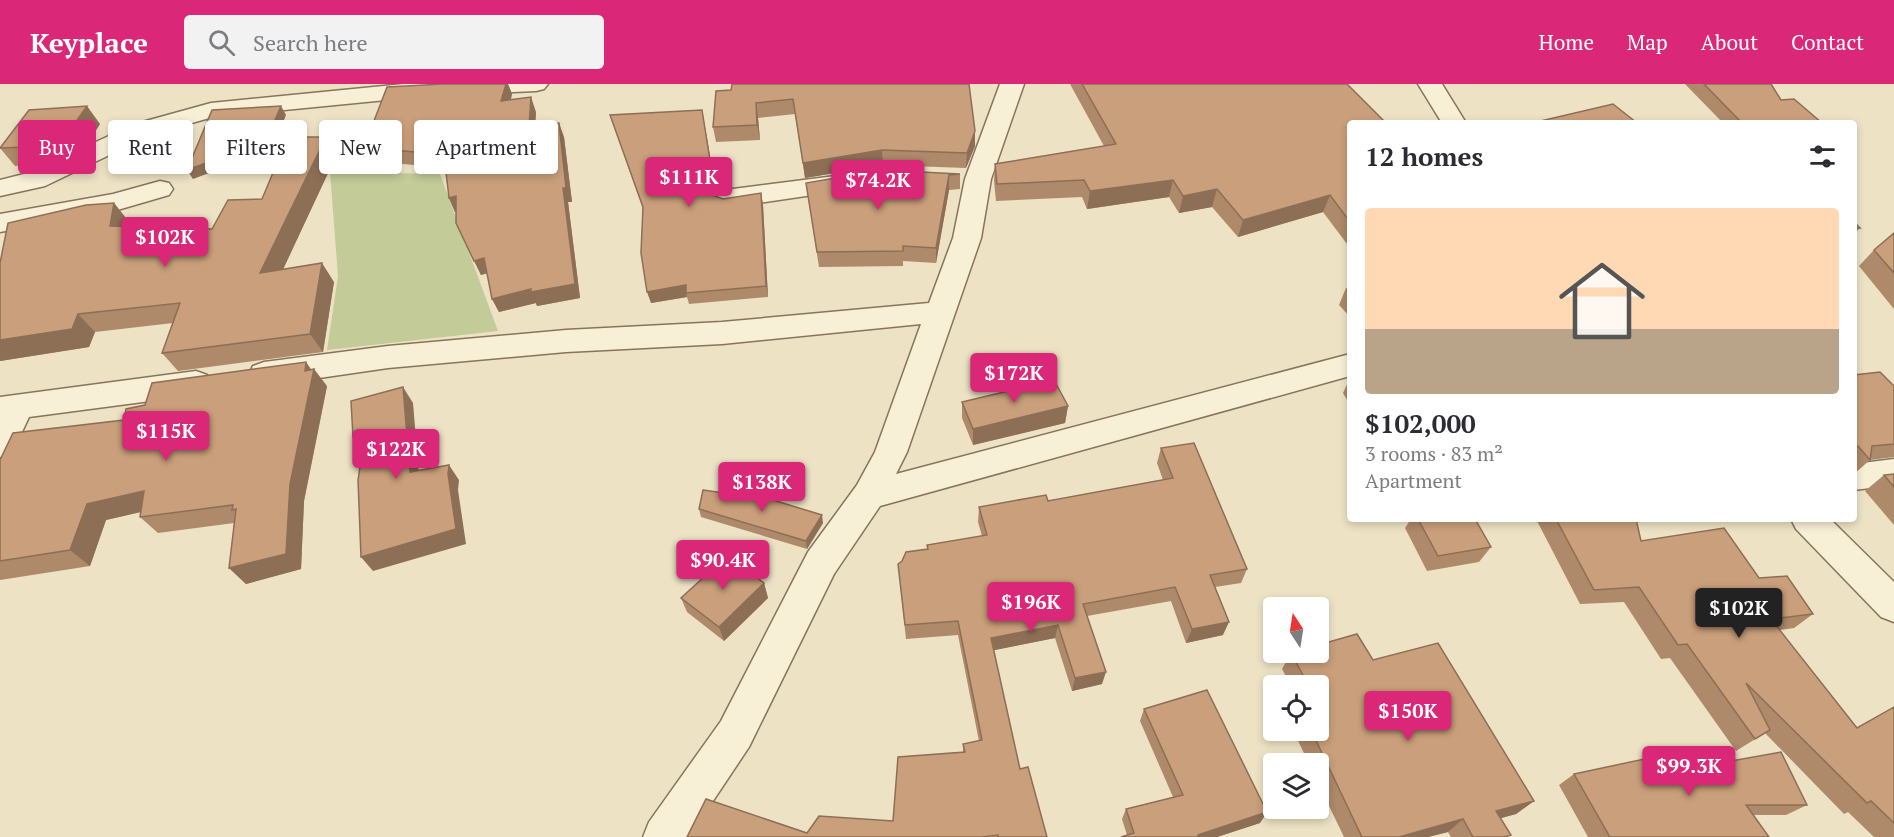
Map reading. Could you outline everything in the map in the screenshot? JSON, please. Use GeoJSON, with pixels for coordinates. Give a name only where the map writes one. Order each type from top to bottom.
{"type":"FeatureCollection","features":[{"type":"Feature","properties":{"kind":"street"},"geometry":{"type":"LineString","coordinates":[[0,188],[36,180],[144,129],[211,110],[437,88],[536,84]]}},
{"type":"Feature","properties":{"kind":"street"},"geometry":{"type":"LineString","coordinates":[[664,837],[735,734],[821,563],[869,495],[891,452],[967,238],[968,179],[994,130],[1012,84]]}},
{"type":"Feature","properties":{"kind":"street"},"geometry":{"type":"LineString","coordinates":[[1430,84],[1452,120]]}},
{"type":"Feature","properties":{"kind":"street"},"geometry":{"type":"LineString","coordinates":[[725,199],[872,177]]}},
{"type":"Feature","properties":{"kind":"street"},"geometry":{"type":"LineString","coordinates":[[0,223],[114,202],[160,189]]}},
{"type":"Feature","properties":{"kind":"street"},"geometry":{"type":"LineString","coordinates":[[0,444],[9,409],[412,355],[566,341],[723,333],[941,312]]}},
{"type":"Feature","properties":{"kind":"street"},"geometry":{"type":"LineString","coordinates":[[869,495],[1347,366]]}},
{"type":"Feature","properties":{"kind":"street"},"geometry":{"type":"LineString","coordinates":[[1857,477],[1894,472]]}},
{"type":"Feature","properties":{"kind":"street"},"geometry":{"type":"LineString","coordinates":[[1811,522],[1894,606]]}},
{"type":"Feature","properties":{"kind":"green space"},"geometry":{"type":"Polygon","coordinates":[[[330,174],[440,174],[498,331],[327,350],[338,276],[330,174]]]}},
{"type":"Feature","properties":{"kind":"building"},"geometry":{"type":"Polygon","coordinates":[[[506,84],[501,101],[531,97],[529,120],[414,120],[414,152],[402,151],[402,120],[374,120],[387,87],[506,84]]]}},
{"type":"Feature","properties":{"kind":"building"},"geometry":{"type":"Polygon","coordinates":[[[732,84],[969,84],[975,131],[967,153],[882,150],[803,163],[793,99],[756,103],[757,125],[713,127],[716,91],[731,90],[732,84]]]}},
{"type":"Feature","properties":{"kind":"building"},"geometry":{"type":"Polygon","coordinates":[[[1082,84],[1347,84],[1383,120],[1347,120],[1347,218],[1330,195],[1243,220],[1217,189],[1183,196],[1173,180],[1090,191],[1084,180],[997,184],[995,164],[1116,144],[1082,84]]]}},
{"type":"Feature","properties":{"kind":"building"},"geometry":{"type":"Polygon","coordinates":[[[1704,84],[1771,84],[1781,100],[1794,99],[1818,120],[1739,120],[1704,84]]]}},
{"type":"Feature","properties":{"kind":"building"},"geometry":{"type":"Polygon","coordinates":[[[1613,104],[1633,120],[1545,120],[1613,104]]]}},
{"type":"Feature","properties":{"kind":"building"},"geometry":{"type":"Polygon","coordinates":[[[87,106],[77,120],[21,120],[29,110],[87,106]]]}},
{"type":"Feature","properties":{"kind":"building"},"geometry":{"type":"Polygon","coordinates":[[[281,106],[275,120],[208,120],[212,110],[281,106]]]}},
{"type":"Feature","properties":{"kind":"building"},"geometry":{"type":"Polygon","coordinates":[[[702,110],[713,179],[707,189],[712,195],[723,199],[761,193],[766,286],[686,293],[686,285],[647,292],[641,253],[643,207],[610,115],[702,110]]]}},
{"type":"Feature","properties":{"kind":"building"},"geometry":{"type":"Polygon","coordinates":[[[559,123],[566,188],[563,188],[575,284],[531,292],[531,289],[492,299],[484,258],[474,261],[456,223],[456,196],[449,198],[446,174],[558,174],[559,123]]]}},
{"type":"Feature","properties":{"kind":"building"},"geometry":{"type":"Polygon","coordinates":[[[18,124],[18,147],[0,148],[18,124]]]}},
{"type":"Feature","properties":{"kind":"building"},"geometry":{"type":"Polygon","coordinates":[[[205,127],[205,163],[193,168],[193,156],[205,127]]]}},
{"type":"Feature","properties":{"kind":"building"},"geometry":{"type":"Polygon","coordinates":[[[307,137],[319,137],[319,151],[260,273],[322,263],[310,334],[162,353],[180,303],[78,314],[72,329],[0,340],[0,263],[8,223],[86,205],[114,203],[110,226],[212,229],[228,200],[262,199],[272,174],[307,174],[307,137]]]}},
{"type":"Feature","properties":{"kind":"building"},"geometry":{"type":"Polygon","coordinates":[[[882,170],[960,174],[949,175],[936,248],[903,246],[903,251],[817,252],[806,183],[882,170]]]}},
{"type":"Feature","properties":{"kind":"building"},"geometry":{"type":"Polygon","coordinates":[[[1894,233],[1894,273],[1874,250],[1894,233]]]}},
{"type":"Feature","properties":{"kind":"building"},"geometry":{"type":"Polygon","coordinates":[[[306,362],[305,371],[314,369],[290,484],[286,554],[229,568],[236,509],[232,510],[233,505],[140,517],[144,491],[87,504],[70,550],[0,561],[0,460],[13,433],[124,420],[126,409],[145,405],[152,383],[306,362]]]}},
{"type":"Feature","properties":{"kind":"building"},"geometry":{"type":"Polygon","coordinates":[[[1880,372],[1894,386],[1894,444],[1872,446],[1870,460],[1857,446],[1857,375],[1880,372]]]}},
{"type":"Feature","properties":{"kind":"building"},"geometry":{"type":"Polygon","coordinates":[[[1054,380],[1068,406],[973,429],[962,402],[1054,380]]]}},
{"type":"Feature","properties":{"kind":"building"},"geometry":{"type":"Polygon","coordinates":[[[403,387],[410,472],[449,465],[448,474],[456,529],[361,557],[358,480],[365,434],[353,437],[351,401],[403,387]]]}},
{"type":"Feature","properties":{"kind":"building"},"geometry":{"type":"Polygon","coordinates":[[[1194,443],[1247,569],[1210,575],[1229,622],[1192,629],[1175,587],[1083,604],[1106,672],[1075,678],[1058,625],[991,638],[1020,769],[1028,767],[1047,837],[998,837],[998,835],[982,837],[687,837],[706,799],[807,833],[819,816],[893,821],[898,757],[965,752],[963,744],[982,740],[958,621],[905,625],[898,564],[906,552],[928,549],[927,545],[987,535],[979,507],[1046,495],[1048,501],[1173,478],[1161,448],[1194,443]]]}},
{"type":"Feature","properties":{"kind":"building"},"geometry":{"type":"Polygon","coordinates":[[[1894,474],[1894,487],[1884,475],[1894,474]]]}},
{"type":"Feature","properties":{"kind":"building"},"geometry":{"type":"Polygon","coordinates":[[[703,490],[773,500],[822,515],[806,541],[699,509],[703,490]]]}},
{"type":"Feature","properties":{"kind":"building"},"geometry":{"type":"Polygon","coordinates":[[[1420,522],[1477,522],[1491,547],[1438,556],[1420,522]]]}},
{"type":"Feature","properties":{"kind":"building"},"geometry":{"type":"Polygon","coordinates":[[[1558,522],[1637,522],[1641,541],[1724,528],[1759,578],[1787,576],[1813,614],[1771,619],[1857,728],[1894,707],[1894,823],[1871,801],[1867,803],[1746,683],[1770,730],[1755,739],[1687,644],[1678,645],[1639,587],[1594,590],[1558,522]]]}},
{"type":"Feature","properties":{"kind":"building"},"geometry":{"type":"Polygon","coordinates":[[[727,556],[764,583],[719,627],[681,598],[727,556]]]}},
{"type":"Feature","properties":{"kind":"building"},"geometry":{"type":"Polygon","coordinates":[[[1357,634],[1373,660],[1438,643],[1534,801],[1496,811],[1511,835],[1473,837],[1463,819],[1399,837],[1362,837],[1329,768],[1329,753],[1322,753],[1316,741],[1329,741],[1329,675],[1303,675],[1296,663],[1329,663],[1329,642],[1357,634]]]}},
{"type":"Feature","properties":{"kind":"building"},"geometry":{"type":"Polygon","coordinates":[[[1207,690],[1263,804],[1263,813],[1198,835],[1199,837],[1121,837],[1134,833],[1126,809],[1183,795],[1144,709],[1207,690]]]}},
{"type":"Feature","properties":{"kind":"building"},"geometry":{"type":"Polygon","coordinates":[[[1781,752],[1807,805],[1746,805],[1769,837],[1610,837],[1574,774],[1649,758],[1659,774],[1781,752]]]}}]}
